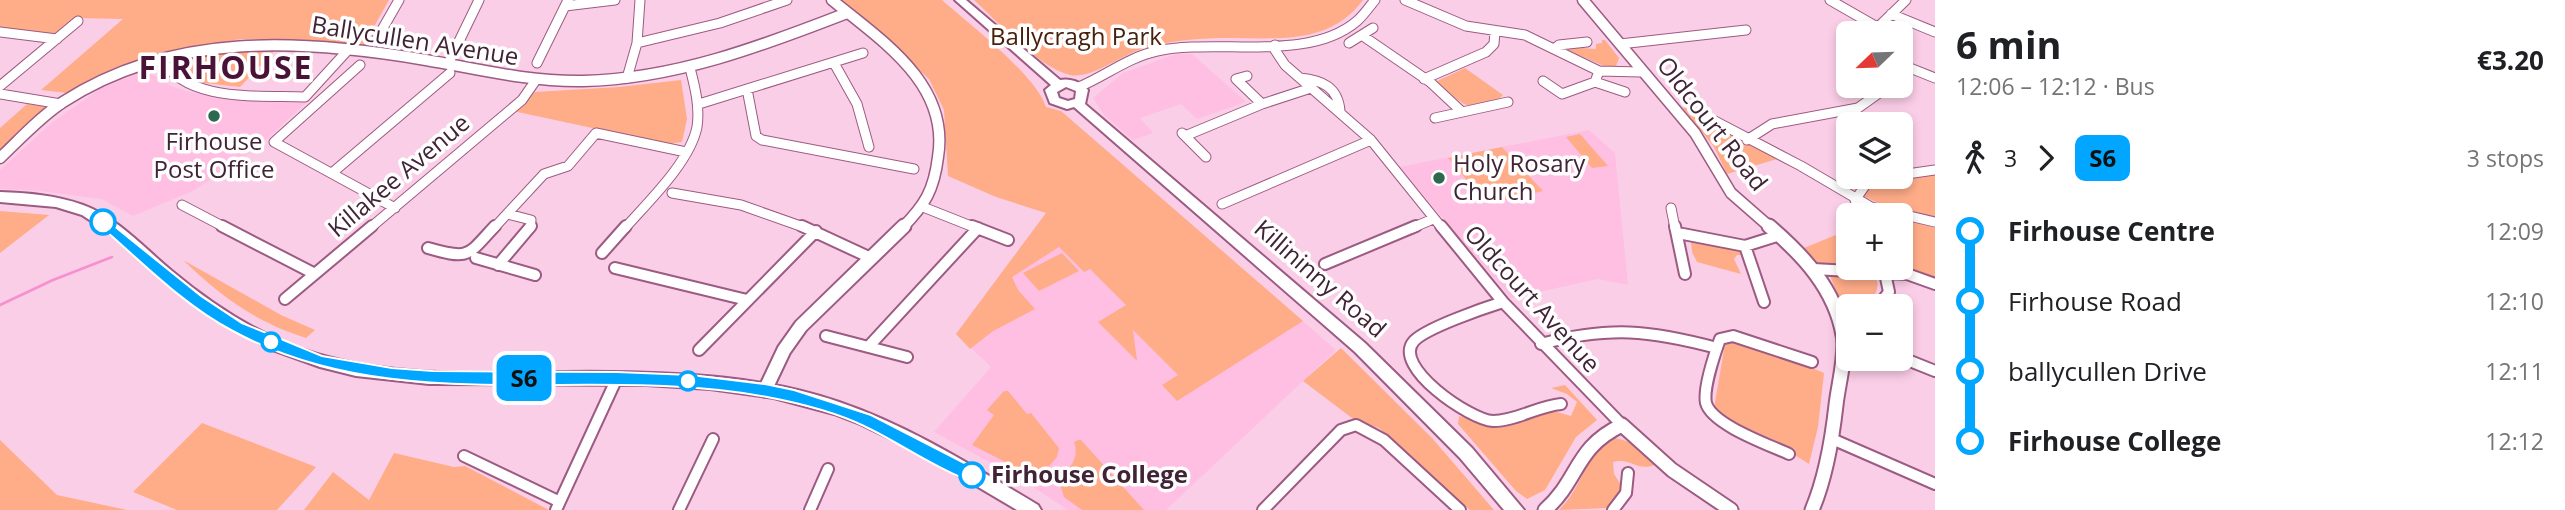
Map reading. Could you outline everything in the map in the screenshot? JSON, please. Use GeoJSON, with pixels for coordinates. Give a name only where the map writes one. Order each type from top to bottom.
{"type":"FeatureCollection","features":[{"type":"Feature","properties":{"kind":"main road","name":"Killininny Road"},"geometry":{"type":"LineString","coordinates":[[960,0],[1058,85],[1051,90],[1054,100],[1067,105],[1077,103],[1361,345],[1456,440],[1514,510]]}},
{"type":"Feature","properties":{"kind":"main road"},"geometry":{"type":"LineString","coordinates":[[1058,85],[1079,87],[1084,94],[1077,103]]}},
{"type":"Feature","properties":{"kind":"main road"},"geometry":{"type":"LineString","coordinates":[[0,197],[42,200],[86,211],[103,222],[196,300],[237,327],[321,362],[392,374],[433,377],[691,381],[794,396],[866,419],[953,464],[1032,510]]}},
{"type":"Feature","properties":{"kind":"street"},"geometry":{"type":"LineString","coordinates":[[375,42],[399,0]]}},
{"type":"Feature","properties":{"kind":"street"},"geometry":{"type":"LineString","coordinates":[[332,173],[449,69],[479,0]]}},
{"type":"Feature","properties":{"kind":"street"},"geometry":{"type":"LineString","coordinates":[[537,63],[567,3],[615,0]]}},
{"type":"Feature","properties":{"kind":"street"},"geometry":{"type":"LineString","coordinates":[[626,78],[637,43],[640,0]]}},
{"type":"Feature","properties":{"kind":"street"},"geometry":{"type":"LineString","coordinates":[[637,43],[720,23],[787,0]]}},
{"type":"Feature","properties":{"kind":"street"},"geometry":{"type":"LineString","coordinates":[[765,390],[785,350],[801,326],[923,207],[936,176],[940,143],[931,94],[832,0]]}},
{"type":"Feature","properties":{"kind":"street"},"geometry":{"type":"LineString","coordinates":[[1079,87],[1156,52],[1206,45],[1297,45],[1327,37],[1362,17],[1375,0]]}},
{"type":"Feature","properties":{"kind":"street"},"geometry":{"type":"LineString","coordinates":[[1405,0],[1452,21],[1525,35],[1599,71],[1641,72]]}},
{"type":"Feature","properties":{"kind":"street","name":"Oldcourt Road"},"geometry":{"type":"LineString","coordinates":[[1583,0],[1707,149],[1731,193],[1780,235],[1813,269],[1836,312]]}},
{"type":"Feature","properties":{"kind":"street"},"geometry":{"type":"LineString","coordinates":[[1830,0],[1862,21]]}},
{"type":"Feature","properties":{"kind":"street"},"geometry":{"type":"LineString","coordinates":[[1884,21],[1906,0]]}},
{"type":"Feature","properties":{"kind":"street","name":"Ballycullen Avenue"},"geometry":{"type":"LineString","coordinates":[[0,158],[61,104],[126,69],[161,58],[242,42],[348,50],[512,78],[585,82],[690,68],[773,42],[847,13]]}},
{"type":"Feature","properties":{"kind":"street"},"geometry":{"type":"LineString","coordinates":[[1891,14],[1935,32]]}},
{"type":"Feature","properties":{"kind":"street"},"geometry":{"type":"LineString","coordinates":[[0,86],[78,21]]}},
{"type":"Feature","properties":{"kind":"street"},"geometry":{"type":"LineString","coordinates":[[1349,43],[1373,28]]}},
{"type":"Feature","properties":{"kind":"street"},"geometry":{"type":"LineString","coordinates":[[1620,44],[1746,30]]}},
{"type":"Feature","properties":{"kind":"street"},"geometry":{"type":"LineString","coordinates":[[1424,79],[1486,52],[1494,44],[1495,31]]}},
{"type":"Feature","properties":{"kind":"street"},"geometry":{"type":"LineString","coordinates":[[0,32],[57,38]]}},
{"type":"Feature","properties":{"kind":"street"},"geometry":{"type":"LineString","coordinates":[[1363,36],[1390,51],[1447,94],[1460,110]]}},
{"type":"Feature","properties":{"kind":"street"},"geometry":{"type":"LineString","coordinates":[[1554,49],[1559,45],[1587,42]]}},
{"type":"Feature","properties":{"kind":"street","name":"Oldcourt Avenue"},"geometry":{"type":"LineString","coordinates":[[1275,45],[1275,50],[1285,65],[1371,140],[1503,302],[1622,425]]}},
{"type":"Feature","properties":{"kind":"street"},"geometry":{"type":"LineString","coordinates":[[161,58],[167,73],[187,84],[204,89],[305,97],[348,50]]}},
{"type":"Feature","properties":{"kind":"street"},"geometry":{"type":"LineString","coordinates":[[699,104],[863,53]]}},
{"type":"Feature","properties":{"kind":"street"},"geometry":{"type":"LineString","coordinates":[[834,63],[857,104],[869,147]]}},
{"type":"Feature","properties":{"kind":"street"},"geometry":{"type":"LineString","coordinates":[[360,65],[274,142],[395,208]]}},
{"type":"Feature","properties":{"kind":"street"},"geometry":{"type":"LineString","coordinates":[[602,253],[686,152],[694,137],[699,104],[690,68]]}},
{"type":"Feature","properties":{"kind":"street"},"geometry":{"type":"LineString","coordinates":[[1913,69],[1935,78]]}},
{"type":"Feature","properties":{"kind":"street"},"geometry":{"type":"LineString","coordinates":[[1595,82],[1599,71]]}},
{"type":"Feature","properties":{"kind":"street"},"geometry":{"type":"LineString","coordinates":[[1247,76],[1236,79],[1262,104]]}},
{"type":"Feature","properties":{"kind":"street"},"geometry":{"type":"LineString","coordinates":[[1300,78],[1325,82],[1332,87],[1339,95],[1340,111]]}},
{"type":"Feature","properties":{"kind":"street","name":"Killakee Avenue"},"geometry":{"type":"LineString","coordinates":[[285,299],[522,100],[536,80]]}},
{"type":"Feature","properties":{"kind":"street"},"geometry":{"type":"LineString","coordinates":[[1543,81],[1562,94],[1595,82],[1625,92]]}},
{"type":"Feature","properties":{"kind":"street"},"geometry":{"type":"LineString","coordinates":[[1206,157],[1183,134],[1311,88]]}},
{"type":"Feature","properties":{"kind":"street"},"geometry":{"type":"LineString","coordinates":[[747,89],[756,136],[762,140],[915,169]]}},
{"type":"Feature","properties":{"kind":"street"},"geometry":{"type":"LineString","coordinates":[[0,94],[61,104]]}},
{"type":"Feature","properties":{"kind":"street"},"geometry":{"type":"LineString","coordinates":[[1747,141],[1759,131],[1789,118],[1856,109],[1876,98]]}},
{"type":"Feature","properties":{"kind":"street"},"geometry":{"type":"LineString","coordinates":[[1435,118],[1460,110],[1508,102]]}},
{"type":"Feature","properties":{"kind":"street"},"geometry":{"type":"LineString","coordinates":[[1715,121],[1747,141],[1801,166],[1871,207],[1935,222]]}},
{"type":"Feature","properties":{"kind":"street"},"geometry":{"type":"LineString","coordinates":[[428,248],[456,256],[469,254],[544,174],[556,174],[568,167],[596,133],[686,152]]}},
{"type":"Feature","properties":{"kind":"street"},"geometry":{"type":"LineString","coordinates":[[1222,204],[1371,140]]}},
{"type":"Feature","properties":{"kind":"street"},"geometry":{"type":"LineString","coordinates":[[1913,173],[1935,170]]}},
{"type":"Feature","properties":{"kind":"street"},"geometry":{"type":"LineString","coordinates":[[1856,200],[1859,189]]}},
{"type":"Feature","properties":{"kind":"street"},"geometry":{"type":"LineString","coordinates":[[672,193],[741,204],[816,231],[871,258]]}},
{"type":"Feature","properties":{"kind":"street"},"geometry":{"type":"LineString","coordinates":[[183,205],[315,274]]}},
{"type":"Feature","properties":{"kind":"street"},"geometry":{"type":"LineString","coordinates":[[923,207],[1008,240]]}},
{"type":"Feature","properties":{"kind":"street"},"geometry":{"type":"LineString","coordinates":[[1671,208],[1685,274]]}},
{"type":"Feature","properties":{"kind":"street"},"geometry":{"type":"LineString","coordinates":[[498,265],[532,225],[531,220],[508,214]]}},
{"type":"Feature","properties":{"kind":"street"},"geometry":{"type":"LineString","coordinates":[[1325,264],[1433,219]]}},
{"type":"Feature","properties":{"kind":"street"},"geometry":{"type":"LineString","coordinates":[[870,345],[978,228]]}},
{"type":"Feature","properties":{"kind":"street"},"geometry":{"type":"LineString","coordinates":[[699,350],[816,231]]}},
{"type":"Feature","properties":{"kind":"street"},"geometry":{"type":"LineString","coordinates":[[1678,233],[1745,246],[1780,235]]}},
{"type":"Feature","properties":{"kind":"street"},"geometry":{"type":"LineString","coordinates":[[1745,246],[1764,302]]}},
{"type":"Feature","properties":{"kind":"street"},"geometry":{"type":"LineString","coordinates":[[476,258],[535,275]]}},
{"type":"Feature","properties":{"kind":"street"},"geometry":{"type":"LineString","coordinates":[[615,268],[747,300]]}},
{"type":"Feature","properties":{"kind":"street"},"geometry":{"type":"LineString","coordinates":[[1813,269],[1836,270]]}},
{"type":"Feature","properties":{"kind":"street"},"geometry":{"type":"LineString","coordinates":[[1913,276],[1935,284]]}},
{"type":"Feature","properties":{"kind":"street"},"geometry":{"type":"LineString","coordinates":[[1503,302],[1471,312],[1415,341],[1409,348],[1409,358],[1454,405],[1482,420],[1496,421],[1544,405],[1561,404]]}},
{"type":"Feature","properties":{"kind":"street"},"geometry":{"type":"LineString","coordinates":[[1541,344],[1610,329],[1633,329],[1717,348]]}},
{"type":"Feature","properties":{"kind":"street"},"geometry":{"type":"LineString","coordinates":[[826,336],[907,356]]}},
{"type":"Feature","properties":{"kind":"street"},"geometry":{"type":"LineString","coordinates":[[1789,454],[1730,426],[1710,411],[1705,399],[1717,348],[1720,338],[1733,336],[1812,362]]}},
{"type":"Feature","properties":{"kind":"street"},"geometry":{"type":"LineString","coordinates":[[1913,362],[1935,371]]}},
{"type":"Feature","properties":{"kind":"street","name":"Oldcourt Road"},"geometry":{"type":"LineString","coordinates":[[1812,510],[1821,489],[1832,439],[1841,371]]}},
{"type":"Feature","properties":{"kind":"street"},"geometry":{"type":"LineString","coordinates":[[464,456],[557,505],[617,378]]}},
{"type":"Feature","properties":{"kind":"street"},"geometry":{"type":"LineString","coordinates":[[1263,510],[1341,429],[1356,425],[1384,440],[1460,510]]}},
{"type":"Feature","properties":{"kind":"street"},"geometry":{"type":"LineString","coordinates":[[1545,510],[1558,500],[1578,459],[1592,443],[1605,432],[1622,425],[1672,470],[1731,510]]}},
{"type":"Feature","properties":{"kind":"street"},"geometry":{"type":"LineString","coordinates":[[679,510],[713,439]]}},
{"type":"Feature","properties":{"kind":"street"},"geometry":{"type":"LineString","coordinates":[[1832,439],[1935,484]]}},
{"type":"Feature","properties":{"kind":"street"},"geometry":{"type":"LineString","coordinates":[[810,510],[828,469]]}},
{"type":"Feature","properties":{"kind":"street"},"geometry":{"type":"LineString","coordinates":[[1613,510],[1624,499],[1628,488],[1628,473]]}},
{"type":"Feature","properties":{"kind":"shaded area"},"geometry":{"type":"Polygon","coordinates":[[[1176,54],[1192,54],[1246,102],[1197,119],[1181,104],[1140,118],[1153,133],[1133,140],[1104,115],[1093,98],[1123,73],[1176,54]]]}},
{"type":"Feature","properties":{"kind":"shaded area"},"geometry":{"type":"Polygon","coordinates":[[[145,70],[171,86],[193,93],[307,102],[258,147],[195,190],[133,216],[101,199],[32,190],[0,189],[0,170],[54,121],[100,89],[145,70]]]}},
{"type":"Feature","properties":{"kind":"shaded area"},"geometry":{"type":"Polygon","coordinates":[[[1061,111],[1336,350],[1166,510],[1068,510],[1019,478],[934,432],[991,367],[956,334],[1046,213],[1061,111]]]}},
{"type":"Feature","properties":{"kind":"shaded area"},"geometry":{"type":"Polygon","coordinates":[[[1589,130],[1615,153],[1628,285],[1598,279],[1511,298],[1399,167],[1589,130]]]}},
{"type":"Feature","properties":{"kind":"green space"},"geometry":{"type":"Polygon","coordinates":[[[0,0],[389,0],[362,48],[283,39],[241,39],[194,47],[67,93],[41,90],[123,19],[76,18],[57,33],[50,35],[0,30],[0,0]]]}},
{"type":"Feature","properties":{"kind":"green space"},"geometry":{"type":"Polygon","coordinates":[[[840,0],[942,0],[1016,65],[1040,94],[1046,107],[1061,111],[1303,321],[1177,401],[1162,385],[1178,375],[1133,330],[1137,361],[1098,322],[1126,305],[1090,269],[1084,272],[1059,247],[1012,277],[1018,290],[1035,309],[993,331],[970,349],[956,334],[1046,213],[996,197],[948,176],[944,110],[929,79],[840,0]]]}},
{"type":"Feature","properties":{"kind":"green space","name":"Ballycragh Park"},"geometry":{"type":"Polygon","coordinates":[[[974,0],[1363,0],[1350,15],[1319,32],[1284,38],[1209,38],[1166,43],[1137,51],[1088,74],[1070,75],[1058,71],[1032,54],[974,0]]]}},
{"type":"Feature","properties":{"kind":"green space"},"geometry":{"type":"Polygon","coordinates":[[[1602,40],[1605,40],[1619,58],[1616,66],[1604,66],[1567,50],[1569,47],[1596,49],[1596,44],[1602,43],[1602,40]]]}},
{"type":"Feature","properties":{"kind":"green space"},"geometry":{"type":"Polygon","coordinates":[[[279,46],[240,87],[196,82],[173,72],[170,61],[175,58],[279,46]]]}},
{"type":"Feature","properties":{"kind":"green space"},"geometry":{"type":"Polygon","coordinates":[[[1465,68],[1503,95],[1490,103],[1468,105],[1435,82],[1465,68]]]}},
{"type":"Feature","properties":{"kind":"green space"},"geometry":{"type":"Polygon","coordinates":[[[681,80],[687,119],[682,142],[667,144],[513,111],[535,92],[681,80]]]}},
{"type":"Feature","properties":{"kind":"green space"},"geometry":{"type":"Polygon","coordinates":[[[27,104],[44,106],[44,110],[0,151],[0,128],[27,104]]]}},
{"type":"Feature","properties":{"kind":"green space"},"geometry":{"type":"Polygon","coordinates":[[[1694,105],[1703,110],[1698,115],[1707,121],[1706,126],[1712,130],[1722,129],[1777,159],[1727,174],[1714,147],[1683,108],[1694,105]]]}},
{"type":"Feature","properties":{"kind":"green space"},"geometry":{"type":"Polygon","coordinates":[[[1580,134],[1608,166],[1592,168],[1566,137],[1580,134]]]}},
{"type":"Feature","properties":{"kind":"green space"},"geometry":{"type":"Polygon","coordinates":[[[1502,147],[1543,191],[1487,204],[1448,158],[1502,147]]]}},
{"type":"Feature","properties":{"kind":"green space"},"geometry":{"type":"Polygon","coordinates":[[[1935,173],[1935,218],[1913,213],[1913,203],[1878,203],[1863,196],[1869,189],[1913,189],[1913,175],[1935,173]]]}},
{"type":"Feature","properties":{"kind":"green space"},"geometry":{"type":"Polygon","coordinates":[[[0,211],[49,215],[0,253],[0,211]]]}},
{"type":"Feature","properties":{"kind":"green space"},"geometry":{"type":"Polygon","coordinates":[[[1913,221],[1935,228],[1935,279],[1913,271],[1913,221]]]}},
{"type":"Feature","properties":{"kind":"green space"},"geometry":{"type":"Polygon","coordinates":[[[1836,235],[1836,264],[1818,263],[1804,248],[1836,235]]]}},
{"type":"Feature","properties":{"kind":"green space"},"geometry":{"type":"Polygon","coordinates":[[[1691,242],[1736,248],[1743,255],[1737,255],[1734,259],[1741,274],[1697,262],[1691,242]]]}},
{"type":"Feature","properties":{"kind":"green space"},"geometry":{"type":"Polygon","coordinates":[[[1062,253],[1079,271],[1039,291],[1023,273],[1062,253]]]}},
{"type":"Feature","properties":{"kind":"green space"},"geometry":{"type":"Polygon","coordinates":[[[183,260],[281,315],[315,330],[306,338],[270,324],[226,297],[183,260]]]}},
{"type":"Feature","properties":{"kind":"green space"},"geometry":{"type":"Polygon","coordinates":[[[1836,275],[1836,280],[1876,280],[1877,290],[1875,294],[1838,294],[1830,276],[1836,275]]]}},
{"type":"Feature","properties":{"kind":"green space"},"geometry":{"type":"Polygon","coordinates":[[[1728,340],[1793,360],[1824,373],[1818,427],[1809,464],[1795,455],[1795,449],[1732,422],[1714,408],[1725,344],[1728,340]]]}},
{"type":"Feature","properties":{"kind":"green space"},"geometry":{"type":"Polygon","coordinates":[[[1341,348],[1432,438],[1494,510],[1470,510],[1379,428],[1356,421],[1303,381],[1341,348]]]}},
{"type":"Feature","properties":{"kind":"green space"},"geometry":{"type":"Polygon","coordinates":[[[1565,385],[1597,420],[1576,437],[1545,490],[1527,499],[1516,491],[1458,424],[1459,416],[1493,426],[1506,425],[1550,410],[1571,416],[1577,402],[1567,394],[1551,388],[1565,385]]]}},
{"type":"Feature","properties":{"kind":"green space"},"geometry":{"type":"Polygon","coordinates":[[[1004,391],[1008,391],[1027,414],[1031,413],[1059,448],[1057,457],[1045,471],[1027,473],[972,445],[994,415],[987,410],[1004,391]]]}},
{"type":"Feature","properties":{"kind":"green space"},"geometry":{"type":"Polygon","coordinates":[[[202,423],[316,467],[277,510],[177,510],[133,492],[202,423]]]}},
{"type":"Feature","properties":{"kind":"green space"},"geometry":{"type":"Polygon","coordinates":[[[1612,437],[1633,443],[1657,464],[1644,467],[1625,461],[1613,462],[1614,474],[1623,488],[1608,508],[1559,510],[1595,454],[1612,437]]]}},
{"type":"Feature","properties":{"kind":"green space"},"geometry":{"type":"Polygon","coordinates":[[[0,440],[57,495],[127,510],[0,510],[0,440]]]}},
{"type":"Feature","properties":{"kind":"green space"},"geometry":{"type":"Polygon","coordinates":[[[1081,440],[1144,510],[1082,510],[1064,497],[1059,481],[1072,463],[1076,453],[1074,442],[1081,440]]]}},
{"type":"Feature","properties":{"kind":"green space"},"geometry":{"type":"Polygon","coordinates":[[[394,453],[454,467],[465,466],[549,510],[304,510],[333,472],[369,500],[394,453]]]}},
{"type":"Feature","properties":{"kind":"waterway"},"geometry":{"type":"LineString","coordinates":[[0,305],[53,280],[112,257]]}},
{"type":"Feature","properties":{"kind":"bus line","name":"S6"},"geometry":{"type":"LineString","coordinates":[[103,222],[196,300],[237,327],[321,362],[392,374],[433,377],[617,378],[691,381],[765,390],[794,396],[866,419],[972,475]]}},
{"type":"Feature","properties":{"kind":"place","name":"Firhouse Post Office"},"geometry":{"type":"Point","coordinates":[214,116]}},
{"type":"Feature","properties":{"kind":"place","name":"Holy Rosary Church"},"geometry":{"type":"Point","coordinates":[1439,178]}},
{"type":"Feature","properties":{"kind":"place","name":"Firhouse College"},"geometry":{"type":"Point","coordinates":[972,475]}},
{"type":"Feature","properties":{"kind":"district","name":"FIRHOUSE"},"geometry":{"type":"Point","coordinates":[226,68]}}]}
